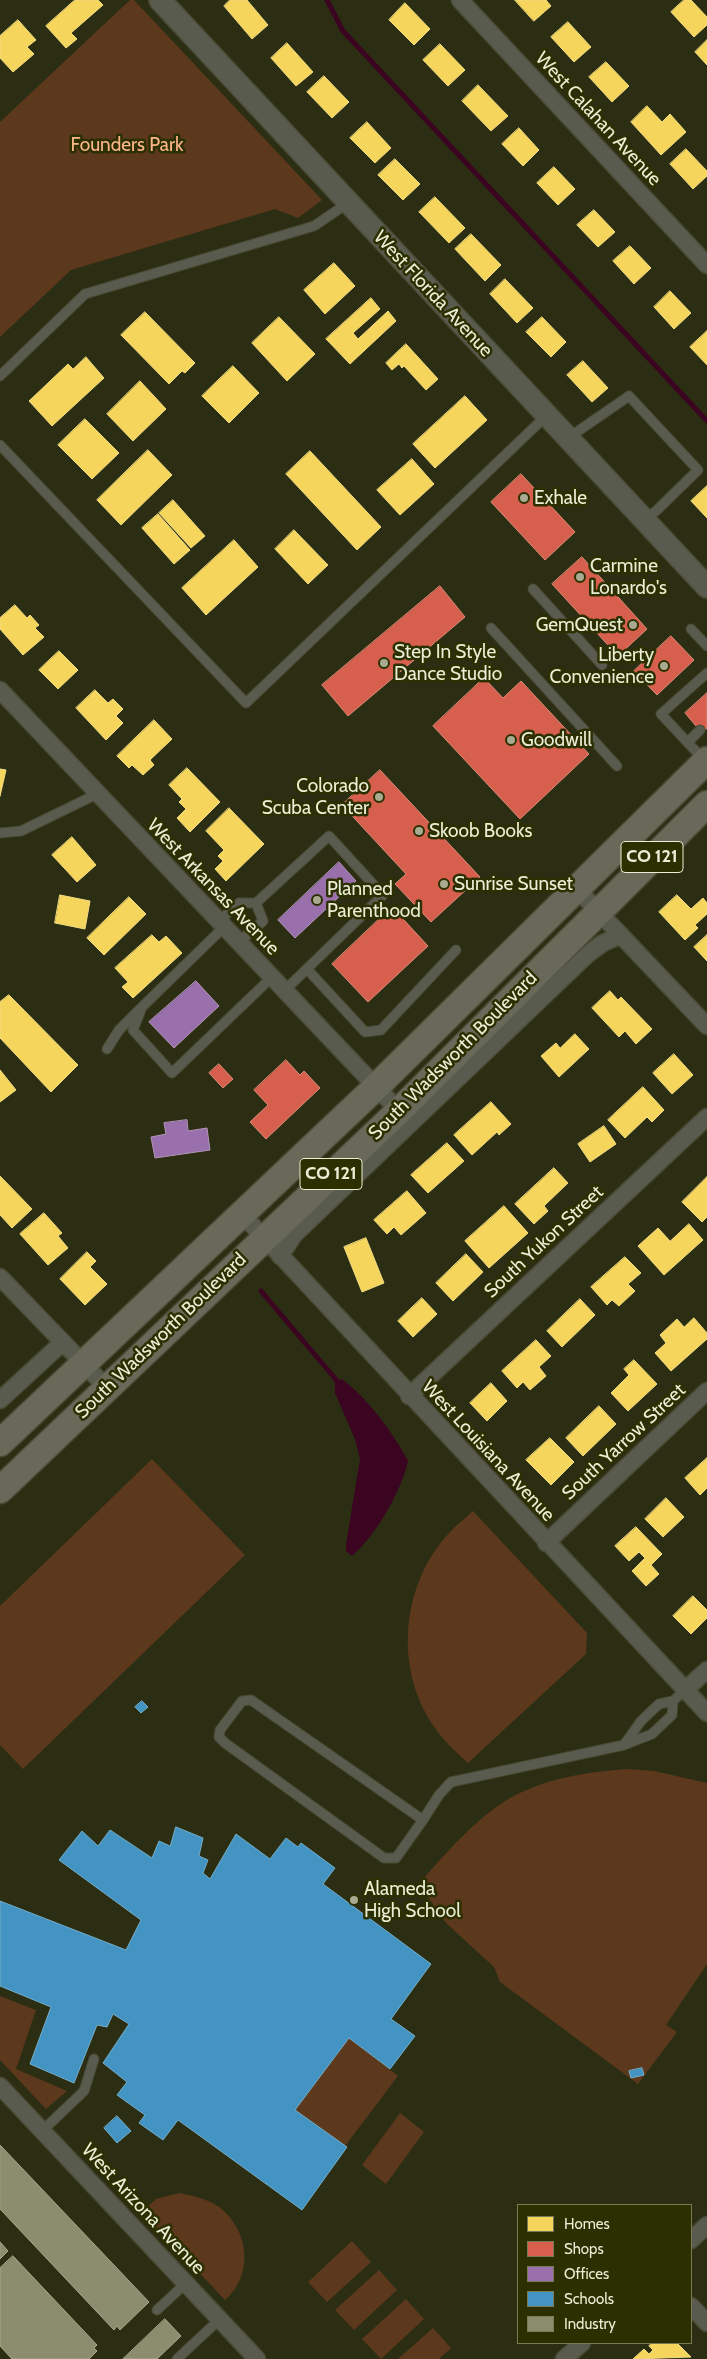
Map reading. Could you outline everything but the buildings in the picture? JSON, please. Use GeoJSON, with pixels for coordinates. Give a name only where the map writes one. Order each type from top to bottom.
{"type":"FeatureCollection","features":[{"type":"Feature","properties":{"kind":"main road","name":"South Wadsworth Boulevard"},"geometry":{"type":"LineString","coordinates":[[0,1443],[376,1087],[706,761]]}},
{"type":"Feature","properties":{"kind":"main road","name":"South Wadsworth Boulevard"},"geometry":{"type":"LineString","coordinates":[[0,1490],[107,1388],[272,1247],[399,1111],[707,804]]}},
{"type":"Feature","properties":{"kind":"street","name":"West Florida Avenue"},"geometry":{"type":"LineString","coordinates":[[160,0],[707,587]]}},
{"type":"Feature","properties":{"kind":"street","name":"West Calahan Avenue"},"geometry":{"type":"LineString","coordinates":[[460,0],[707,265]]}},
{"type":"Feature","properties":{"kind":"street","name":"West Arkansas Avenue"},"geometry":{"type":"LineString","coordinates":[[0,690],[399,1111]]}},
{"type":"Feature","properties":{"kind":"street"},"geometry":{"type":"LineString","coordinates":[[576,888],[707,1026]]}},
{"type":"Feature","properties":{"kind":"street","name":"South Wadsworth Boulevard"},"geometry":{"type":"LineString","coordinates":[[272,1247],[294,1236],[588,954],[603,943],[621,935]]}},
{"type":"Feature","properties":{"kind":"street","name":"South Yukon Street"},"geometry":{"type":"LineString","coordinates":[[409,1396],[707,1117]]}},
{"type":"Feature","properties":{"kind":"street","name":"West Louisiana Avenue"},"geometry":{"type":"LineString","coordinates":[[242,1214],[546,1543],[679,1695],[707,1713]]}},
{"type":"Feature","properties":{"kind":"street"},"geometry":{"type":"LineString","coordinates":[[0,1276],[107,1388]]}},
{"type":"Feature","properties":{"kind":"street"},"geometry":{"type":"LineString","coordinates":[[0,1400],[63,1342]]}},
{"type":"Feature","properties":{"kind":"street","name":"South Yarrow Street"},"geometry":{"type":"LineString","coordinates":[[546,1543],[707,1391]]}},
{"type":"Feature","properties":{"kind":"street"},"geometry":{"type":"LineString","coordinates":[[679,1695],[707,1670]]}},
{"type":"Feature","properties":{"kind":"street","name":"West Arizona Avenue"},"geometry":{"type":"LineString","coordinates":[[0,2086],[257,2359]]}},
{"type":"Feature","properties":{"kind":"street"},"geometry":{"type":"LineString","coordinates":[[692,2239],[707,2225]]}},
{"type":"Feature","properties":{"kind":"street"},"geometry":{"type":"LineString","coordinates":[[692,2307],[707,2323]]}},
{"type":"Feature","properties":{"kind":"street"},"geometry":{"type":"LineString","coordinates":[[564,2359],[581,2344]]}},
{"type":"Feature","properties":{"kind":"lane"},"geometry":{"type":"LineString","coordinates":[[0,376],[85,294],[314,226],[348,202]]}},
{"type":"Feature","properties":{"kind":"lane"},"geometry":{"type":"LineString","coordinates":[[568,439],[629,396],[698,470],[661,506],[644,519]]}},
{"type":"Feature","properties":{"kind":"lane"},"geometry":{"type":"LineString","coordinates":[[0,444],[246,704],[546,416]]}},
{"type":"Feature","properties":{"kind":"lane"},"geometry":{"type":"LineString","coordinates":[[533,589],[602,665]]}},
{"type":"Feature","properties":{"kind":"lane"},"geometry":{"type":"LineString","coordinates":[[491,628],[617,766]]}},
{"type":"Feature","properties":{"kind":"lane"},"geometry":{"type":"LineString","coordinates":[[691,629],[707,646]]}},
{"type":"Feature","properties":{"kind":"lane"},"geometry":{"type":"LineString","coordinates":[[706,761],[661,714],[707,673]]}},
{"type":"Feature","properties":{"kind":"lane"},"geometry":{"type":"LineString","coordinates":[[688,742],[700,730]]}},
{"type":"Feature","properties":{"kind":"lane"},"geometry":{"type":"LineString","coordinates":[[0,833],[21,831],[97,794]]}},
{"type":"Feature","properties":{"kind":"lane"},"geometry":{"type":"LineString","coordinates":[[107,1049],[119,1030],[221,925],[239,903],[256,902],[329,836],[383,895],[284,991]]}},
{"type":"Feature","properties":{"kind":"lane"},"geometry":{"type":"LineString","coordinates":[[238,943],[263,921],[256,902]]}},
{"type":"Feature","properties":{"kind":"lane"},"geometry":{"type":"LineString","coordinates":[[307,969],[365,1032],[381,1030],[456,950]]}},
{"type":"Feature","properties":{"kind":"lane"},"geometry":{"type":"LineString","coordinates":[[142,1007],[133,1030],[172,1073],[272,977]]}},
{"type":"Feature","properties":{"kind":"lane"},"geometry":{"type":"LineString","coordinates":[[624,1745],[641,1721],[659,1704],[679,1695]]}},
{"type":"Feature","properties":{"kind":"lane"},"geometry":{"type":"LineString","coordinates":[[423,1820],[251,1700],[242,1701],[220,1730],[219,1737],[225,1743],[384,1858],[396,1858],[423,1820],[439,1795],[451,1782],[624,1745],[652,1734],[672,1715],[679,1695]]}},
{"type":"Feature","properties":{"kind":"lane"},"geometry":{"type":"LineString","coordinates":[[42,2131],[84,2091],[94,2059]]}},
{"type":"Feature","properties":{"kind":"lane"},"geometry":{"type":"LineString","coordinates":[[157,2310],[186,2283]]}},
{"type":"Feature","properties":{"kind":"lane"},"geometry":{"type":"LineString","coordinates":[[177,2359],[220,2319]]}},
{"type":"Feature","properties":{"kind":"green space","name":"Founders Park"},"geometry":{"type":"Polygon","coordinates":[[[130,0],[134,0],[322,200],[298,218],[275,209],[71,270],[0,337],[0,122],[130,0]]]}},
{"type":"Feature","properties":{"kind":"green space"},"geometry":{"type":"Polygon","coordinates":[[[152,1459],[245,1555],[23,1769],[0,1745],[0,1606],[152,1459]]]}},
{"type":"Feature","properties":{"kind":"green space"},"geometry":{"type":"Polygon","coordinates":[[[473,1511],[587,1633],[586,1654],[468,1763],[443,1739],[424,1710],[415,1688],[410,1665],[408,1641],[410,1617],[423,1571],[435,1551],[450,1532],[473,1511]]]}},
{"type":"Feature","properties":{"kind":"green space"},"geometry":{"type":"Polygon","coordinates":[[[628,1769],[654,1771],[707,1783],[707,1964],[666,2025],[677,2032],[638,2084],[500,1982],[494,1967],[446,1923],[419,1884],[450,1849],[473,1827],[497,1806],[510,1798],[538,1785],[567,1777],[628,1769]]]}},
{"type":"Feature","properties":{"kind":"green space"},"geometry":{"type":"Polygon","coordinates":[[[0,1996],[36,2010],[16,2069],[67,2091],[46,2109],[0,2060],[0,1996]]]}},
{"type":"Feature","properties":{"kind":"green space"},"geometry":{"type":"Polygon","coordinates":[[[349,2038],[398,2076],[345,2146],[295,2110],[349,2038]]]}},
{"type":"Feature","properties":{"kind":"green space"},"geometry":{"type":"Polygon","coordinates":[[[400,2113],[424,2132],[386,2184],[362,2165],[400,2113]]]}},
{"type":"Feature","properties":{"kind":"green space"},"geometry":{"type":"Polygon","coordinates":[[[179,2193],[204,2199],[215,2204],[225,2212],[239,2233],[243,2245],[243,2269],[234,2291],[225,2300],[142,2212],[156,2199],[179,2193]]]}},
{"type":"Feature","properties":{"kind":"green space"},"geometry":{"type":"Polygon","coordinates":[[[352,2241],[371,2262],[327,2302],[308,2282],[352,2241]]]}},
{"type":"Feature","properties":{"kind":"green space"},"geometry":{"type":"Polygon","coordinates":[[[379,2270],[397,2290],[354,2330],[335,2310],[379,2270]]]}},
{"type":"Feature","properties":{"kind":"green space"},"geometry":{"type":"Polygon","coordinates":[[[406,2299],[424,2319],[381,2359],[362,2339],[406,2299]]]}},
{"type":"Feature","properties":{"kind":"green space"},"geometry":{"type":"Polygon","coordinates":[[[433,2328],[451,2348],[439,2359],[398,2359],[433,2328]]]}},
{"type":"Feature","properties":{"kind":"shaded area"},"geometry":{"type":"Polygon","coordinates":[[[342,1379],[361,1396],[379,1417],[395,1438],[408,1461],[394,1499],[370,1537],[352,1556],[346,1551],[346,1544],[360,1459],[355,1439],[335,1393],[335,1383],[342,1379]]]}},
{"type":"Feature","properties":{"kind":"waterway"},"geometry":{"type":"LineString","coordinates":[[327,0],[343,31],[707,421]]}},
{"type":"Feature","properties":{"kind":"waterway"},"geometry":{"type":"LineString","coordinates":[[261,1291],[338,1382]]}},
{"type":"Feature","properties":{"kind":"place","name":"Exhale"},"geometry":{"type":"Point","coordinates":[524,498]}},
{"type":"Feature","properties":{"kind":"place","name":"Carmine Lonardo's"},"geometry":{"type":"Point","coordinates":[580,577]}},
{"type":"Feature","properties":{"kind":"place","name":"GemQuest"},"geometry":{"type":"Point","coordinates":[633,625]}},
{"type":"Feature","properties":{"kind":"place","name":"Step In Style Dance Studio"},"geometry":{"type":"Point","coordinates":[384,663]}},
{"type":"Feature","properties":{"kind":"place","name":"Liberty Convenience"},"geometry":{"type":"Point","coordinates":[664,666]}},
{"type":"Feature","properties":{"kind":"place","name":"Goodwill"},"geometry":{"type":"Point","coordinates":[511,740]}},
{"type":"Feature","properties":{"kind":"place","name":"Colorado Scuba Center"},"geometry":{"type":"Point","coordinates":[379,797]}},
{"type":"Feature","properties":{"kind":"place","name":"Skoob Books"},"geometry":{"type":"Point","coordinates":[419,831]}},
{"type":"Feature","properties":{"kind":"place","name":"Sunrise Sunset"},"geometry":{"type":"Point","coordinates":[444,884]}},
{"type":"Feature","properties":{"kind":"place","name":"Planned Parenthood"},"geometry":{"type":"Point","coordinates":[317,900]}},
{"type":"Feature","properties":{"kind":"place","name":"Alameda High School"},"geometry":{"type":"Point","coordinates":[354,1900]}}]}
